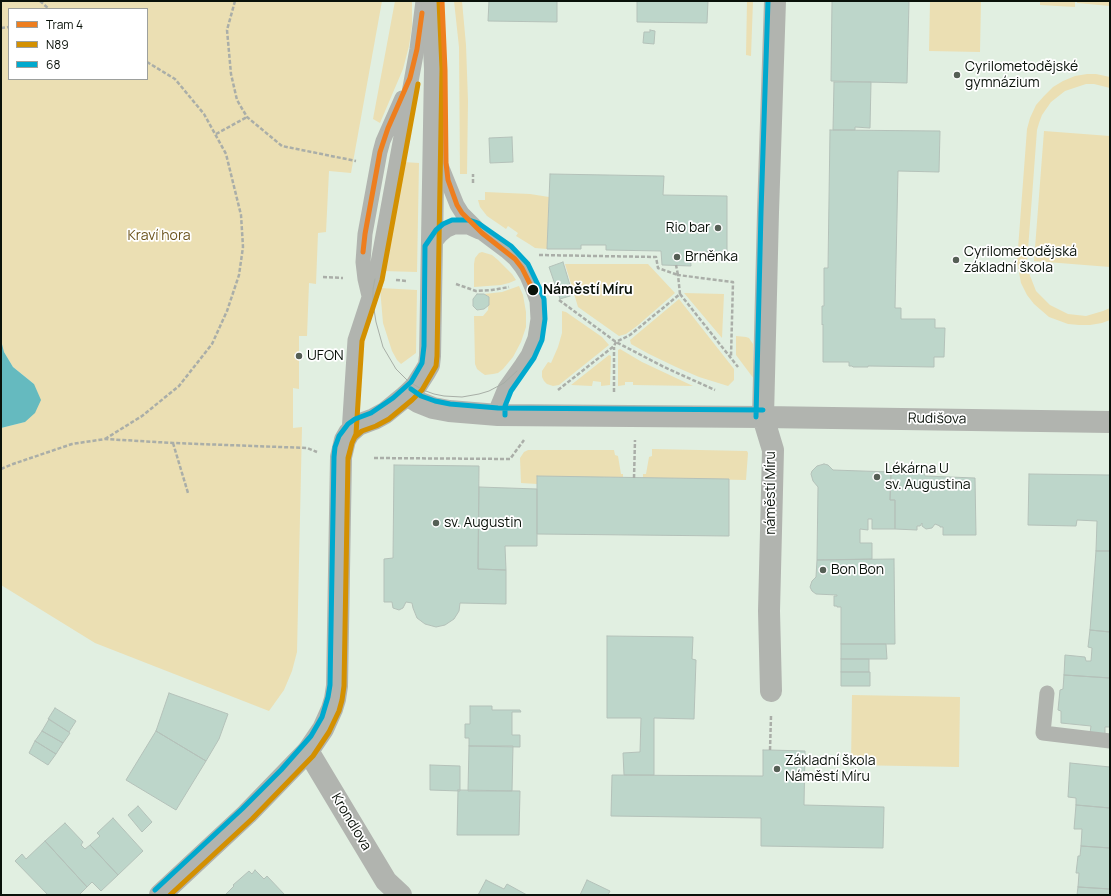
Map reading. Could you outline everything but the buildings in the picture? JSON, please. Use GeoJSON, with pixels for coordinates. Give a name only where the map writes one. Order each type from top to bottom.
{"type":"FeatureCollection","features":[{"type":"Feature","properties":{"kind":"street","name":"náměstí Míru"},"geometry":{"type":"LineString","coordinates":[[771,691],[769,611],[772,450],[763,417],[775,1]]}},
{"type":"Feature","properties":{"kind":"street"},"geometry":{"type":"LineString","coordinates":[[160,895],[247,814],[308,751],[317,740],[328,720],[336,698],[341,457],[345,440],[348,433],[358,425],[385,413],[407,395],[416,386],[429,365],[435,68],[426,2]]}},
{"type":"Feature","properties":{"kind":"street"},"geometry":{"type":"LineString","coordinates":[[407,395],[418,402],[433,408],[449,411],[498,415],[763,417]]}},
{"type":"Feature","properties":{"kind":"street","name":"Rudišova"},"geometry":{"type":"LineString","coordinates":[[763,417],[1110,422]]}},
{"type":"Feature","properties":{"kind":"street","name":"Krondlova"},"geometry":{"type":"LineString","coordinates":[[308,751],[390,890]]}},
{"type":"Feature","properties":{"kind":"lane"},"geometry":{"type":"LineString","coordinates":[[348,433],[355,340],[369,296],[363,262],[365,234],[380,152],[388,128],[410,78],[426,2]]}},
{"type":"Feature","properties":{"kind":"lane"},"geometry":{"type":"LineString","coordinates":[[434,148],[457,205],[462,213],[482,233]]}},
{"type":"Feature","properties":{"kind":"lane"},"geometry":{"type":"LineString","coordinates":[[432,247],[441,235],[454,227],[468,227],[475,229],[506,251],[522,268],[534,290],[538,311],[537,329],[534,342],[522,364],[505,388],[498,405],[498,415]]}},
{"type":"Feature","properties":{"kind":"lane"},"geometry":{"type":"LineString","coordinates":[[1047,693],[1043,734],[1110,741]]}},
{"type":"Feature","properties":{"kind":"path"},"geometry":{"type":"LineString","coordinates":[[40,1],[48,8]]}},
{"type":"Feature","properties":{"kind":"path"},"geometry":{"type":"LineString","coordinates":[[235,1],[227,30],[231,74],[236,100],[247,117],[282,146],[359,161]]}},
{"type":"Feature","properties":{"kind":"path"},"geometry":{"type":"LineString","coordinates":[[105,439],[142,416],[179,386],[212,344],[227,311],[239,275],[242,247],[241,215],[226,154],[204,114],[176,79],[148,63]]}},
{"type":"Feature","properties":{"kind":"path"},"geometry":{"type":"LineString","coordinates":[[215,134],[247,117]]}},
{"type":"Feature","properties":{"kind":"path"},"geometry":{"type":"LineString","coordinates":[[532,255],[656,257],[658,268],[678,275],[733,282],[731,357]]}},
{"type":"Feature","properties":{"kind":"path"},"geometry":{"type":"LineString","coordinates":[[676,265],[680,294],[731,357],[740,371]]}},
{"type":"Feature","properties":{"kind":"path"},"geometry":{"type":"LineString","coordinates":[[554,393],[614,346],[616,342],[630,335],[680,294]]}},
{"type":"Feature","properties":{"kind":"path"},"geometry":{"type":"LineString","coordinates":[[614,346],[614,392]]}},
{"type":"Feature","properties":{"kind":"path"},"geometry":{"type":"LineString","coordinates":[[374,458],[510,459],[527,436]]}},
{"type":"Feature","properties":{"kind":"path"},"geometry":{"type":"LineString","coordinates":[[634,478],[635,437]]}},
{"type":"Feature","properties":{"kind":"path"},"geometry":{"type":"LineString","coordinates":[[1,469],[72,444],[105,439],[307,448],[319,453]]}},
{"type":"Feature","properties":{"kind":"path"},"geometry":{"type":"LineString","coordinates":[[173,443],[188,493]]}},
{"type":"Feature","properties":{"kind":"path"},"geometry":{"type":"LineString","coordinates":[[770,750],[771,691]]}},
{"type":"Feature","properties":{"kind":"green space","name":"Kraví hora"},"geometry":{"type":"Polygon","coordinates":[[[1,1],[382,1],[351,173],[329,171],[326,232],[318,233],[316,284],[309,283],[307,336],[299,336],[299,389],[293,388],[293,428],[302,427],[297,652],[292,671],[284,690],[269,711],[95,643],[1,585],[1,428],[25,422],[34,384],[13,367],[4,352],[1,340],[1,1]]]}},
{"type":"Feature","properties":{"kind":"green space"},"geometry":{"type":"Polygon","coordinates":[[[395,1],[412,1],[412,26],[403,69],[380,123],[373,119],[395,1]]]}},
{"type":"Feature","properties":{"kind":"green space"},"geometry":{"type":"Polygon","coordinates":[[[454,1],[462,1],[466,45],[468,101],[467,174],[460,174],[459,47],[454,1]]]}},
{"type":"Feature","properties":{"kind":"green space"},"geometry":{"type":"Polygon","coordinates":[[[747,1],[753,1],[751,56],[746,55],[747,1]]]}},
{"type":"Feature","properties":{"kind":"green space"},"geometry":{"type":"Polygon","coordinates":[[[930,1],[981,1],[980,52],[929,51],[930,1]]]}},
{"type":"Feature","properties":{"kind":"green space"},"geometry":{"type":"Polygon","coordinates":[[[1040,1],[1075,1],[1075,7],[1040,5],[1040,1]]]}},
{"type":"Feature","properties":{"kind":"green space"},"geometry":{"type":"Polygon","coordinates":[[[1077,1],[1110,1],[1110,6],[1077,3],[1077,1]]]}},
{"type":"Feature","properties":{"kind":"green space"},"geometry":{"type":"Polygon","coordinates":[[[1087,74],[1110,77],[1110,88],[1094,84],[1086,84],[1065,91],[1051,102],[1042,115],[1039,123],[1037,130],[1027,263],[1036,291],[1050,305],[1068,314],[1086,316],[1110,308],[1110,320],[1090,325],[1079,325],[1068,324],[1049,317],[1034,304],[1027,295],[1021,283],[1017,262],[1027,129],[1030,118],[1036,105],[1053,87],[1075,76],[1087,74]]]}},
{"type":"Feature","properties":{"kind":"green space"},"geometry":{"type":"Polygon","coordinates":[[[1044,131],[1110,136],[1110,267],[1034,261],[1044,131]]]}},
{"type":"Feature","properties":{"kind":"green space"},"geometry":{"type":"Polygon","coordinates":[[[403,162],[419,163],[417,272],[383,271],[403,162]]]}},
{"type":"Feature","properties":{"kind":"green space"},"geometry":{"type":"Polygon","coordinates":[[[485,192],[530,194],[549,197],[547,249],[535,248],[516,236],[518,233],[508,226],[506,229],[487,216],[480,207],[478,200],[485,200],[485,192]]]}},
{"type":"Feature","properties":{"kind":"green space"},"geometry":{"type":"Polygon","coordinates":[[[482,252],[492,255],[512,274],[516,280],[501,285],[474,287],[475,258],[482,252]]]}},
{"type":"Feature","properties":{"kind":"green space"},"geometry":{"type":"Polygon","coordinates":[[[565,264],[648,264],[675,293],[637,326],[626,334],[619,336],[578,307],[565,264]]]}},
{"type":"Feature","properties":{"kind":"green space"},"geometry":{"type":"Polygon","coordinates":[[[519,286],[523,295],[526,312],[526,327],[521,342],[513,357],[503,369],[498,373],[485,375],[477,369],[475,364],[474,316],[483,316],[488,310],[489,297],[484,294],[502,292],[519,286]]]}},
{"type":"Feature","properties":{"kind":"green space"},"geometry":{"type":"Polygon","coordinates":[[[380,288],[417,290],[416,353],[401,364],[392,351],[383,323],[380,288]]]}},
{"type":"Feature","properties":{"kind":"green space"},"geometry":{"type":"Polygon","coordinates":[[[684,293],[724,294],[722,338],[684,293]]]}},
{"type":"Feature","properties":{"kind":"green space"},"geometry":{"type":"Polygon","coordinates":[[[679,299],[734,369],[734,380],[728,386],[699,377],[631,344],[630,340],[679,299]]]}},
{"type":"Feature","properties":{"kind":"green space"},"geometry":{"type":"Polygon","coordinates":[[[562,311],[566,312],[602,337],[609,345],[559,385],[553,386],[544,381],[542,371],[548,362],[551,363],[558,347],[562,333],[562,311]]]}},
{"type":"Feature","properties":{"kind":"green space"},"geometry":{"type":"Polygon","coordinates":[[[736,336],[749,338],[753,344],[754,379],[736,355],[736,336]]]}},
{"type":"Feature","properties":{"kind":"green space"},"geometry":{"type":"Polygon","coordinates":[[[620,349],[642,362],[693,386],[633,385],[633,382],[625,382],[625,385],[618,386],[618,350],[620,349]]]}},
{"type":"Feature","properties":{"kind":"green space"},"geometry":{"type":"Polygon","coordinates":[[[609,355],[611,356],[610,385],[601,386],[601,382],[593,381],[592,386],[571,385],[609,355]]]}},
{"type":"Feature","properties":{"kind":"green space"},"geometry":{"type":"Polygon","coordinates":[[[652,449],[747,451],[746,480],[643,478],[643,474],[646,474],[649,457],[652,456],[652,449]]]}},
{"type":"Feature","properties":{"kind":"green space"},"geometry":{"type":"Polygon","coordinates":[[[528,450],[614,450],[615,455],[618,456],[621,474],[623,474],[623,477],[537,477],[537,484],[521,483],[520,458],[524,452],[528,450]]]}},
{"type":"Feature","properties":{"kind":"green space"},"geometry":{"type":"Polygon","coordinates":[[[852,695],[960,697],[959,767],[851,765],[852,695]]]}},
{"type":"Feature","properties":{"kind":"water"},"geometry":{"type":"Polygon","coordinates":[[[1,340],[4,352],[13,367],[34,384],[41,400],[35,413],[25,422],[1,428],[1,340]]]}},
{"type":"Feature","properties":{"kind":"tram line","name":"4"},"geometry":{"type":"LineString","coordinates":[[442,1],[445,70],[446,163],[448,180],[457,205],[462,213],[482,233],[515,259],[522,268],[533,290]]}},
{"type":"Feature","properties":{"kind":"tram line","name":"4"},"geometry":{"type":"LineString","coordinates":[[363,252],[380,152],[388,128],[410,78],[417,49],[422,13]]}},
{"type":"Feature","properties":{"kind":"tram line"},"geometry":{"type":"LineString","coordinates":[[375,279],[373,303],[376,322],[383,347],[396,369],[408,381],[423,390],[434,394],[462,397],[489,391],[504,383],[517,371]]}},
{"type":"Feature","properties":{"kind":"transit line","name":"N89"},"geometry":{"type":"LineString","coordinates":[[170,895],[252,819],[313,756],[329,732],[339,711],[344,686],[348,458],[352,443],[355,437],[362,431],[389,419],[412,400],[422,390],[436,366],[442,69],[439,1]]}},
{"type":"Feature","properties":{"kind":"transit line","name":"68"},"geometry":{"type":"LineString","coordinates":[[756,417],[768,1]]}},
{"type":"Feature","properties":{"kind":"transit line","name":"N89"},"geometry":{"type":"LineString","coordinates":[[348,460],[356,434],[362,341],[382,280],[418,84]]}},
{"type":"Feature","properties":{"kind":"transit line","name":"68"},"geometry":{"type":"LineString","coordinates":[[155,890],[242,809],[281,770],[311,736],[322,717],[330,685],[335,447],[339,436],[348,424],[355,419],[371,413],[393,398],[411,382],[422,363],[424,346],[425,246],[436,230],[443,224],[452,220],[469,220],[478,223],[511,246],[528,264],[544,299],[545,319],[542,340],[534,358],[511,391],[505,406],[505,415]]}},
{"type":"Feature","properties":{"kind":"transit line","name":"68"},"geometry":{"type":"LineString","coordinates":[[411,389],[421,396],[435,401],[450,404],[498,408],[763,410]]}},
{"type":"Feature","properties":{"kind":"place","name":"Cyrilometodějské gymnázium"},"geometry":{"type":"Point","coordinates":[957,75]}},
{"type":"Feature","properties":{"kind":"place","name":"Rio bar"},"geometry":{"type":"Point","coordinates":[718,228]}},
{"type":"Feature","properties":{"kind":"place","name":"Brněnka"},"geometry":{"type":"Point","coordinates":[677,257]}},
{"type":"Feature","properties":{"kind":"place","name":"Cyrilometodějská základní škola"},"geometry":{"type":"Point","coordinates":[956,260]}},
{"type":"Feature","properties":{"kind":"place","name":"Náměstí Míru"},"geometry":{"type":"Point","coordinates":[533,290]}},
{"type":"Feature","properties":{"kind":"place","name":"UFON"},"geometry":{"type":"Point","coordinates":[299,356]}},
{"type":"Feature","properties":{"kind":"place","name":"Lékárna U sv. Augustina"},"geometry":{"type":"Point","coordinates":[877,477]}},
{"type":"Feature","properties":{"kind":"place","name":"sv. Augustin"},"geometry":{"type":"Point","coordinates":[436,523]}},
{"type":"Feature","properties":{"kind":"place","name":"Bon Bon"},"geometry":{"type":"Point","coordinates":[823,570]}},
{"type":"Feature","properties":{"kind":"place","name":"Základní škola Náměstí Míru"},"geometry":{"type":"Point","coordinates":[777,769]}}]}
